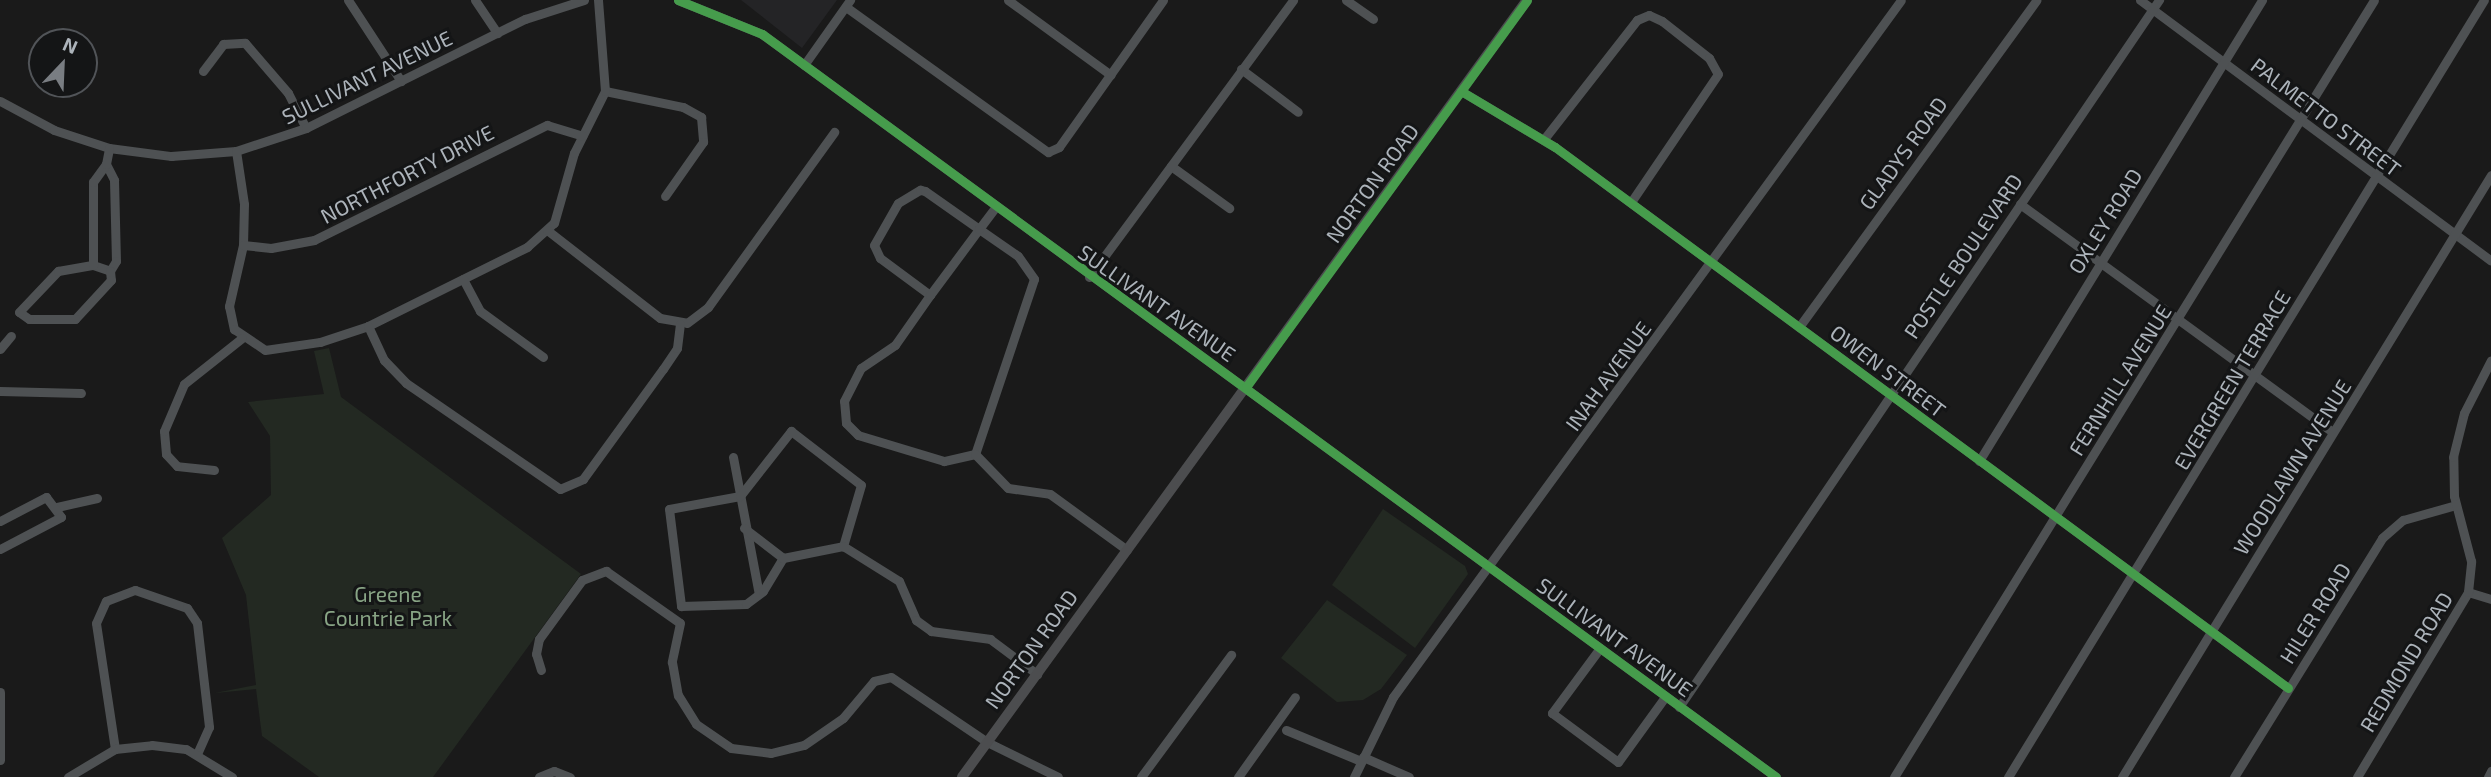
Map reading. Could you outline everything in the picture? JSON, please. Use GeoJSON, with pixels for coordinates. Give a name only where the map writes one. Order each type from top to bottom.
{"type":"FeatureCollection","features":[{"type":"Feature","properties":{"kind":"main road","name":"NORTON ROAD"},"geometry":{"type":"LineString","coordinates":[[962,777],[1527,0]]}},
{"type":"Feature","properties":{"kind":"street"},"geometry":{"type":"LineString","coordinates":[[348,0],[401,81]]}},
{"type":"Feature","properties":{"kind":"street"},"geometry":{"type":"LineString","coordinates":[[475,0],[497,33]]}},
{"type":"Feature","properties":{"kind":"street","name":"SULLIVANT AVENUE"},"geometry":{"type":"LineString","coordinates":[[0,100],[54,130],[110,148],[171,156],[236,151],[306,128],[497,33],[584,0]]}},
{"type":"Feature","properties":{"kind":"street"},"geometry":{"type":"LineString","coordinates":[[236,151],[243,245],[229,306],[242,338],[258,348],[281,349],[368,326],[527,247],[547,230],[563,203],[582,136],[605,91],[598,0]]}},
{"type":"Feature","properties":{"kind":"street","name":"SULLIVANT AVENUE"},"geometry":{"type":"LineString","coordinates":[[678,0],[745,24],[804,65],[995,208],[1246,387],[1776,777]]}},
{"type":"Feature","properties":{"kind":"street"},"geometry":{"type":"LineString","coordinates":[[1007,0],[1111,75]]}},
{"type":"Feature","properties":{"kind":"street"},"geometry":{"type":"LineString","coordinates":[[804,65],[848,3],[1053,152],[1163,0]]}},
{"type":"Feature","properties":{"kind":"street"},"geometry":{"type":"LineString","coordinates":[[1089,276],[1293,0]]}},
{"type":"Feature","properties":{"kind":"street"},"geometry":{"type":"LineString","coordinates":[[1346,0],[1373,19]]}},
{"type":"Feature","properties":{"kind":"street","name":"INAH AVENUE"},"geometry":{"type":"LineString","coordinates":[[1354,777],[1393,698],[1901,0]]}},
{"type":"Feature","properties":{"kind":"street","name":"GLADYS ROAD"},"geometry":{"type":"LineString","coordinates":[[1799,327],[2037,0]]}},
{"type":"Feature","properties":{"kind":"street","name":"PALMETTO STREET"},"geometry":{"type":"LineString","coordinates":[[2140,0],[2491,261]]}},
{"type":"Feature","properties":{"kind":"street","name":"POSTLE BOULEVARD"},"geometry":{"type":"LineString","coordinates":[[1679,707],[2159,0]]}},
{"type":"Feature","properties":{"kind":"street","name":"OXLEY ROAD"},"geometry":{"type":"LineString","coordinates":[[1979,461],[2262,0]]}},
{"type":"Feature","properties":{"kind":"street","name":"FERNHILL AVENUE"},"geometry":{"type":"LineString","coordinates":[[1894,777],[2374,0]]}},
{"type":"Feature","properties":{"kind":"street","name":"EVERGREEN TERRACE"},"geometry":{"type":"LineString","coordinates":[[2008,777],[2484,0]]}},
{"type":"Feature","properties":{"kind":"street"},"geometry":{"type":"LineString","coordinates":[[1544,139],[1643,16],[1662,21],[1709,58],[1718,74],[1631,202]]}},
{"type":"Feature","properties":{"kind":"street"},"geometry":{"type":"LineString","coordinates":[[203,71],[223,44],[246,43],[288,93],[306,128]]}},
{"type":"Feature","properties":{"kind":"street"},"geometry":{"type":"LineString","coordinates":[[1241,69],[1298,112]]}},
{"type":"Feature","properties":{"kind":"street"},"geometry":{"type":"LineString","coordinates":[[605,91],[683,107],[704,123],[700,148],[665,196]]}},
{"type":"Feature","properties":{"kind":"street","name":"OWEN STREET"},"geometry":{"type":"LineString","coordinates":[[1461,91],[1544,139],[2288,688]]}},
{"type":"Feature","properties":{"kind":"street","name":"NORTHFORTY DRIVE"},"geometry":{"type":"LineString","coordinates":[[243,245],[271,248],[314,240],[547,125],[582,136]]}},
{"type":"Feature","properties":{"kind":"street"},"geometry":{"type":"LineString","coordinates":[[547,230],[660,318],[680,324],[708,307],[834,132]]}},
{"type":"Feature","properties":{"kind":"street"},"geometry":{"type":"LineString","coordinates":[[93,265],[93,182],[106,164],[110,148]]}},
{"type":"Feature","properties":{"kind":"street"},"geometry":{"type":"LineString","coordinates":[[106,164],[114,180],[116,261],[110,271],[107,289],[71,322],[29,319],[19,312],[58,271],[93,265],[110,271]]}},
{"type":"Feature","properties":{"kind":"street"},"geometry":{"type":"LineString","coordinates":[[1171,166],[1229,208]]}},
{"type":"Feature","properties":{"kind":"street","name":"WOODLAWN AVENUE"},"geometry":{"type":"LineString","coordinates":[[2122,777],[2491,175]]}},
{"type":"Feature","properties":{"kind":"street"},"geometry":{"type":"LineString","coordinates":[[930,295],[876,251],[876,233],[898,203],[914,191],[925,191],[1018,256],[1034,279],[975,454]]}},
{"type":"Feature","properties":{"kind":"street"},"geometry":{"type":"LineString","coordinates":[[2020,204],[2333,432]]}},
{"type":"Feature","properties":{"kind":"street"},"geometry":{"type":"LineString","coordinates":[[975,454],[944,461],[852,431],[846,423],[847,389],[874,355],[895,345],[995,208]]}},
{"type":"Feature","properties":{"kind":"street"},"geometry":{"type":"LineString","coordinates":[[463,279],[480,311],[543,357]]}},
{"type":"Feature","properties":{"kind":"street"},"geometry":{"type":"LineString","coordinates":[[368,326],[384,360],[406,383],[560,489],[583,479],[655,380],[677,348],[680,324]]}},
{"type":"Feature","properties":{"kind":"street"},"geometry":{"type":"LineString","coordinates":[[0,349],[11,335]]}},
{"type":"Feature","properties":{"kind":"street"},"geometry":{"type":"LineString","coordinates":[[214,470],[177,466],[166,454],[164,431],[184,384],[242,338]]}},
{"type":"Feature","properties":{"kind":"street","name":"REDMOND ROAD"},"geometry":{"type":"LineString","coordinates":[[2357,777],[2468,592],[2471,561],[2456,505],[2453,466],[2459,425],[2491,360]]}},
{"type":"Feature","properties":{"kind":"street"},"geometry":{"type":"LineString","coordinates":[[0,391],[81,393]]}},
{"type":"Feature","properties":{"kind":"street"},"geometry":{"type":"LineString","coordinates":[[843,545],[861,485],[791,431],[740,496],[669,509],[679,602],[689,610],[747,604],[759,594],[783,558],[843,545],[899,581],[923,626],[942,636],[990,639],[1037,674]]}},
{"type":"Feature","properties":{"kind":"street"},"geometry":{"type":"LineString","coordinates":[[975,454],[1008,488],[1050,494],[1128,550]]}},
{"type":"Feature","properties":{"kind":"street"},"geometry":{"type":"LineString","coordinates":[[733,457],[744,528],[759,594]]}},
{"type":"Feature","properties":{"kind":"street"},"geometry":{"type":"LineString","coordinates":[[0,521],[46,497],[57,508],[59,519],[0,549]]}},
{"type":"Feature","properties":{"kind":"street"},"geometry":{"type":"LineString","coordinates":[[57,508],[97,498]]}},
{"type":"Feature","properties":{"kind":"street","name":"HILER ROAD"},"geometry":{"type":"LineString","coordinates":[[2234,777],[2392,527],[2429,510],[2456,505]]}},
{"type":"Feature","properties":{"kind":"street"},"geometry":{"type":"LineString","coordinates":[[744,528],[783,558]]}},
{"type":"Feature","properties":{"kind":"street"},"geometry":{"type":"LineString","coordinates":[[541,670],[536,654],[539,639],[582,580],[606,571],[680,622],[672,662],[678,695],[696,724],[731,748],[771,752],[804,745],[843,718],[870,685],[885,677],[901,681],[986,742],[1058,777]]}},
{"type":"Feature","properties":{"kind":"street"},"geometry":{"type":"LineString","coordinates":[[115,749],[96,623],[103,605],[118,593],[135,590],[187,608],[197,623],[209,727],[197,754]]}},
{"type":"Feature","properties":{"kind":"street"},"geometry":{"type":"LineString","coordinates":[[2468,592],[2491,599]]}},
{"type":"Feature","properties":{"kind":"street"},"geometry":{"type":"LineString","coordinates":[[1600,648],[1552,713],[1618,762],[1665,697]]}},
{"type":"Feature","properties":{"kind":"street"},"geometry":{"type":"LineString","coordinates":[[1141,777],[1231,655]]}},
{"type":"Feature","properties":{"kind":"street"},"geometry":{"type":"LineString","coordinates":[[0,692],[0,760]]}},
{"type":"Feature","properties":{"kind":"street"},"geometry":{"type":"LineString","coordinates":[[1238,777],[1295,697]]}},
{"type":"Feature","properties":{"kind":"street"},"geometry":{"type":"LineString","coordinates":[[1286,730],[1409,777]]}},
{"type":"Feature","properties":{"kind":"street"},"geometry":{"type":"LineString","coordinates":[[68,777],[115,749],[170,746],[197,754],[232,777]]}},
{"type":"Feature","properties":{"kind":"street"},"geometry":{"type":"LineString","coordinates":[[539,777],[554,771],[570,777]]}},
{"type":"Feature","properties":{"kind":"street"},"geometry":{"type":"LineString","coordinates":[[2488,777],[2491,771]]}},
{"type":"Feature","properties":{"kind":"shaded area"},"geometry":{"type":"Polygon","coordinates":[[[741,0],[837,0],[802,48],[741,0]]]}},
{"type":"Feature","properties":{"kind":"green space","name":"Greene Countrie Park"},"geometry":{"type":"Polygon","coordinates":[[[329,348],[341,397],[581,574],[433,777],[319,777],[262,736],[256,689],[215,693],[256,685],[246,595],[222,538],[271,495],[270,436],[248,402],[324,394],[314,351],[329,348]]]}},
{"type":"Feature","properties":{"kind":"green space"},"geometry":{"type":"Polygon","coordinates":[[[1383,509],[1465,566],[1468,574],[1415,648],[1332,585],[1383,509]]]}},
{"type":"Feature","properties":{"kind":"green space"},"geometry":{"type":"Polygon","coordinates":[[[1327,600],[1407,655],[1381,689],[1363,700],[1337,702],[1281,658],[1327,600]]]}},
{"type":"Feature","properties":{"kind":"cycle path"},"geometry":{"type":"LineString","coordinates":[[678,0],[762,34],[1776,777]]}},
{"type":"Feature","properties":{"kind":"cycle path"},"geometry":{"type":"LineString","coordinates":[[1246,387],[1527,0]]}},
{"type":"Feature","properties":{"kind":"cycle path"},"geometry":{"type":"LineString","coordinates":[[1461,91],[1555,147],[2288,688]]}}]}
